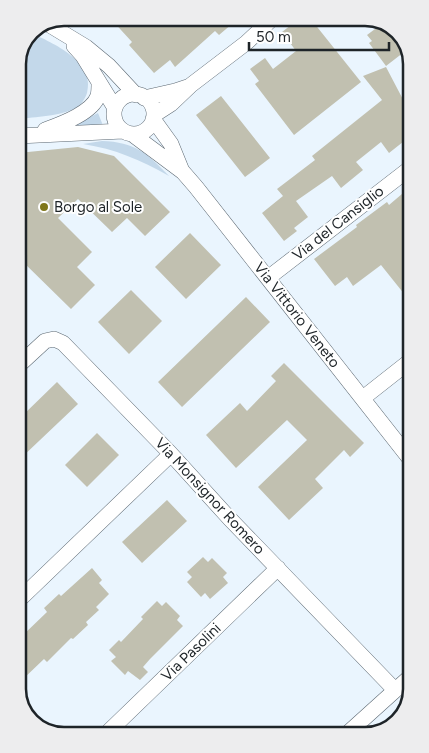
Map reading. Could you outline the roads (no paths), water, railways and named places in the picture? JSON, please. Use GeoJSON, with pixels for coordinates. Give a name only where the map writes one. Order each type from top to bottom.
{"type":"FeatureCollection","features":[{"type":"Feature","properties":{"kind":"street"},"geometry":{"type":"LineString","coordinates":[[26,135],[138,134],[148,129],[154,117],[191,85],[246,43],[264,26]]}},
{"type":"Feature","properties":{"kind":"street","name":"Via Vittorio Veneto"},"geometry":{"type":"LineString","coordinates":[[54,28],[86,47],[153,108],[154,117],[171,144],[183,172],[403,450]]}},
{"type":"Feature","properties":{"kind":"street","name":"Via Vittorio Veneto"},"geometry":{"type":"LineString","coordinates":[[63,33],[83,56],[115,108],[115,121],[128,133],[183,172]]}},
{"type":"Feature","properties":{"kind":"street"},"geometry":{"type":"LineString","coordinates":[[26,135],[62,124],[88,109],[99,95],[99,84]]}},
{"type":"Feature","properties":{"kind":"street"},"geometry":{"type":"LineString","coordinates":[[115,108],[123,98],[175,91],[191,85]]}},
{"type":"Feature","properties":{"kind":"street","name":"Via del Cansiglio"},"geometry":{"type":"LineString","coordinates":[[268,278],[403,172]]}},
{"type":"Feature","properties":{"kind":"street","name":"Via Monsignor Romero"},"geometry":{"type":"LineString","coordinates":[[26,359],[45,341],[54,338],[63,344],[171,454],[229,518],[395,690]]}},
{"type":"Feature","properties":{"kind":"street"},"geometry":{"type":"LineString","coordinates":[[363,398],[403,367]]}},
{"type":"Feature","properties":{"kind":"street"},"geometry":{"type":"LineString","coordinates":[[26,592],[171,454]]}},
{"type":"Feature","properties":{"kind":"street","name":"Via Pasolini"},"geometry":{"type":"LineString","coordinates":[[113,727],[278,568]]}},
{"type":"Feature","properties":{"kind":"street"},"geometry":{"type":"LineString","coordinates":[[354,727],[403,683]]}},
{"type":"Feature","properties":{"kind":"place","name":"Borgo al Sole"},"geometry":{"type":"Point","coordinates":[44,207]}}]}
